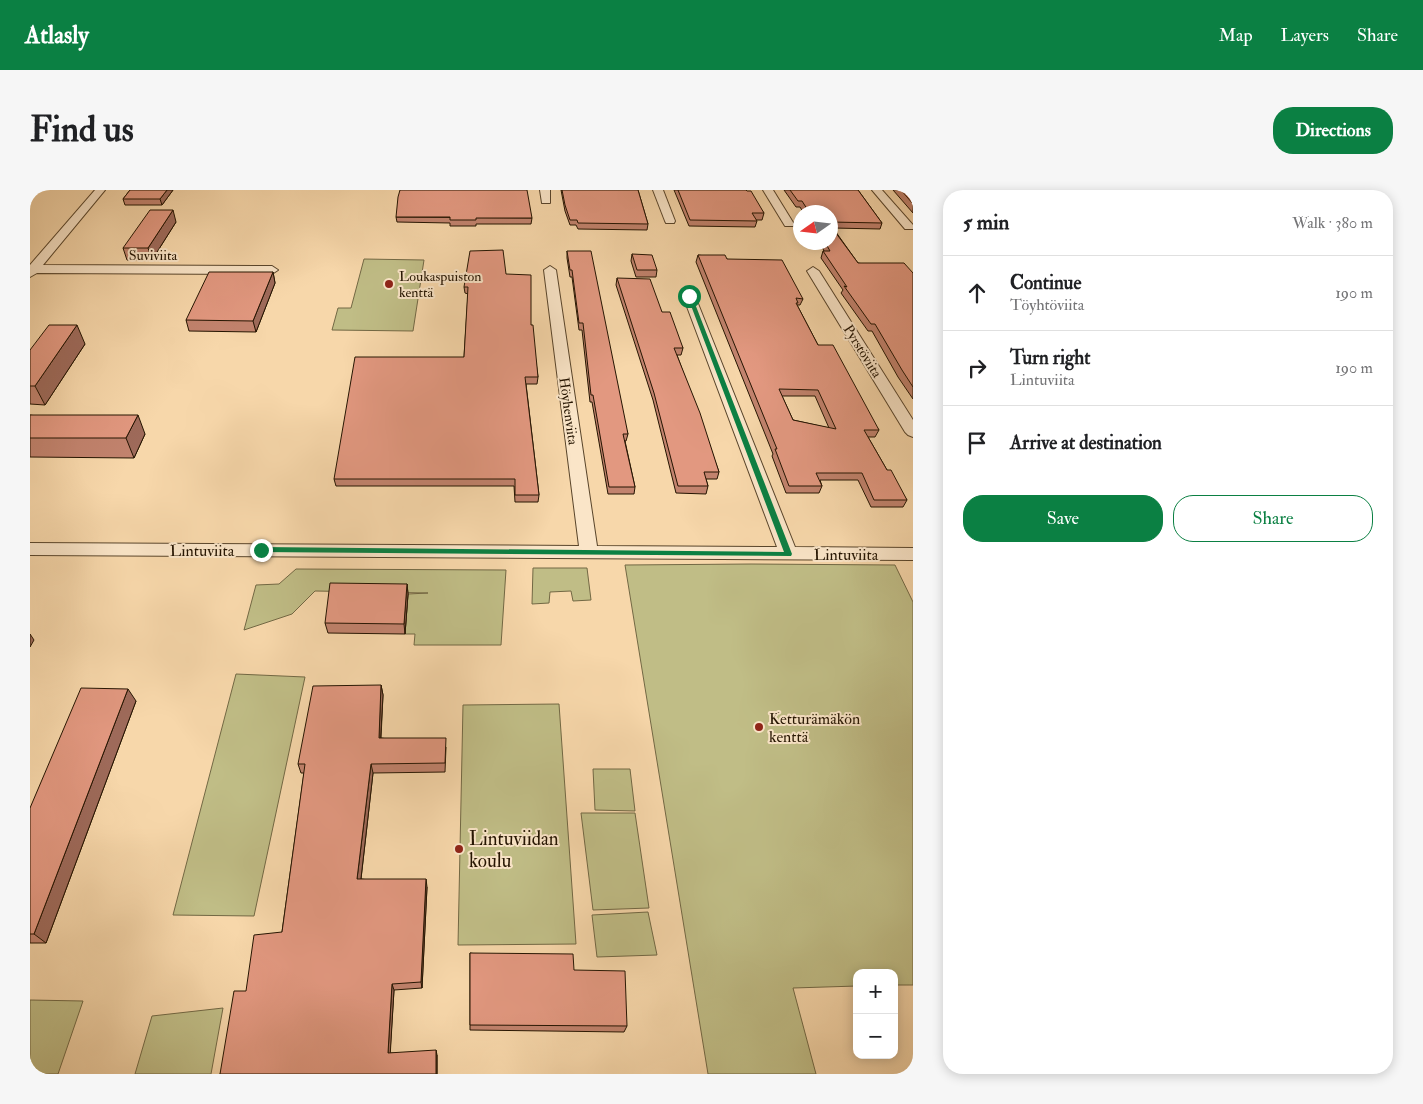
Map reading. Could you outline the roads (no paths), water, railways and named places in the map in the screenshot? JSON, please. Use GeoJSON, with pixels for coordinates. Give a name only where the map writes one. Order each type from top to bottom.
{"type":"FeatureCollection","features":[{"type":"Feature","properties":{"kind":"street"},"geometry":{"type":"LineString","coordinates":[[31,271],[100,190]]}},
{"type":"Feature","properties":{"kind":"street"},"geometry":{"type":"LineString","coordinates":[[658,190],[670,221]]}},
{"type":"Feature","properties":{"kind":"street"},"geometry":{"type":"LineString","coordinates":[[768,190],[789,224]]}},
{"type":"Feature","properties":{"kind":"street"},"geometry":{"type":"LineString","coordinates":[[877,190],[908,227]]}},
{"type":"Feature","properties":{"kind":"street","name":"Suviviita"},"geometry":{"type":"LineString","coordinates":[[31,271],[272,270]]}},
{"type":"Feature","properties":{"kind":"street","name":"Höyhenviita"},"geometry":{"type":"LineString","coordinates":[[550,270],[589,552]]}},
{"type":"Feature","properties":{"kind":"street","name":"Pyrstöviita"},"geometry":{"type":"LineString","coordinates":[[812,271],[913,432]]}},
{"type":"Feature","properties":{"kind":"street"},"geometry":{"type":"LineString","coordinates":[[689,296],[789,554]]}},
{"type":"Feature","properties":{"kind":"street","name":"Lintuviita"},"geometry":{"type":"LineString","coordinates":[[30,548],[913,554]]}},
{"type":"Feature","properties":{"kind":"place","name":"Loukaspuiston kenttä"},"geometry":{"type":"Point","coordinates":[389,284]}},
{"type":"Feature","properties":{"kind":"place","name":"Ketturämäkön kenttä"},"geometry":{"type":"Point","coordinates":[759,727]}},
{"type":"Feature","properties":{"kind":"place","name":"Lintuviidan koulu"},"geometry":{"type":"Point","coordinates":[459,849]}}]}
